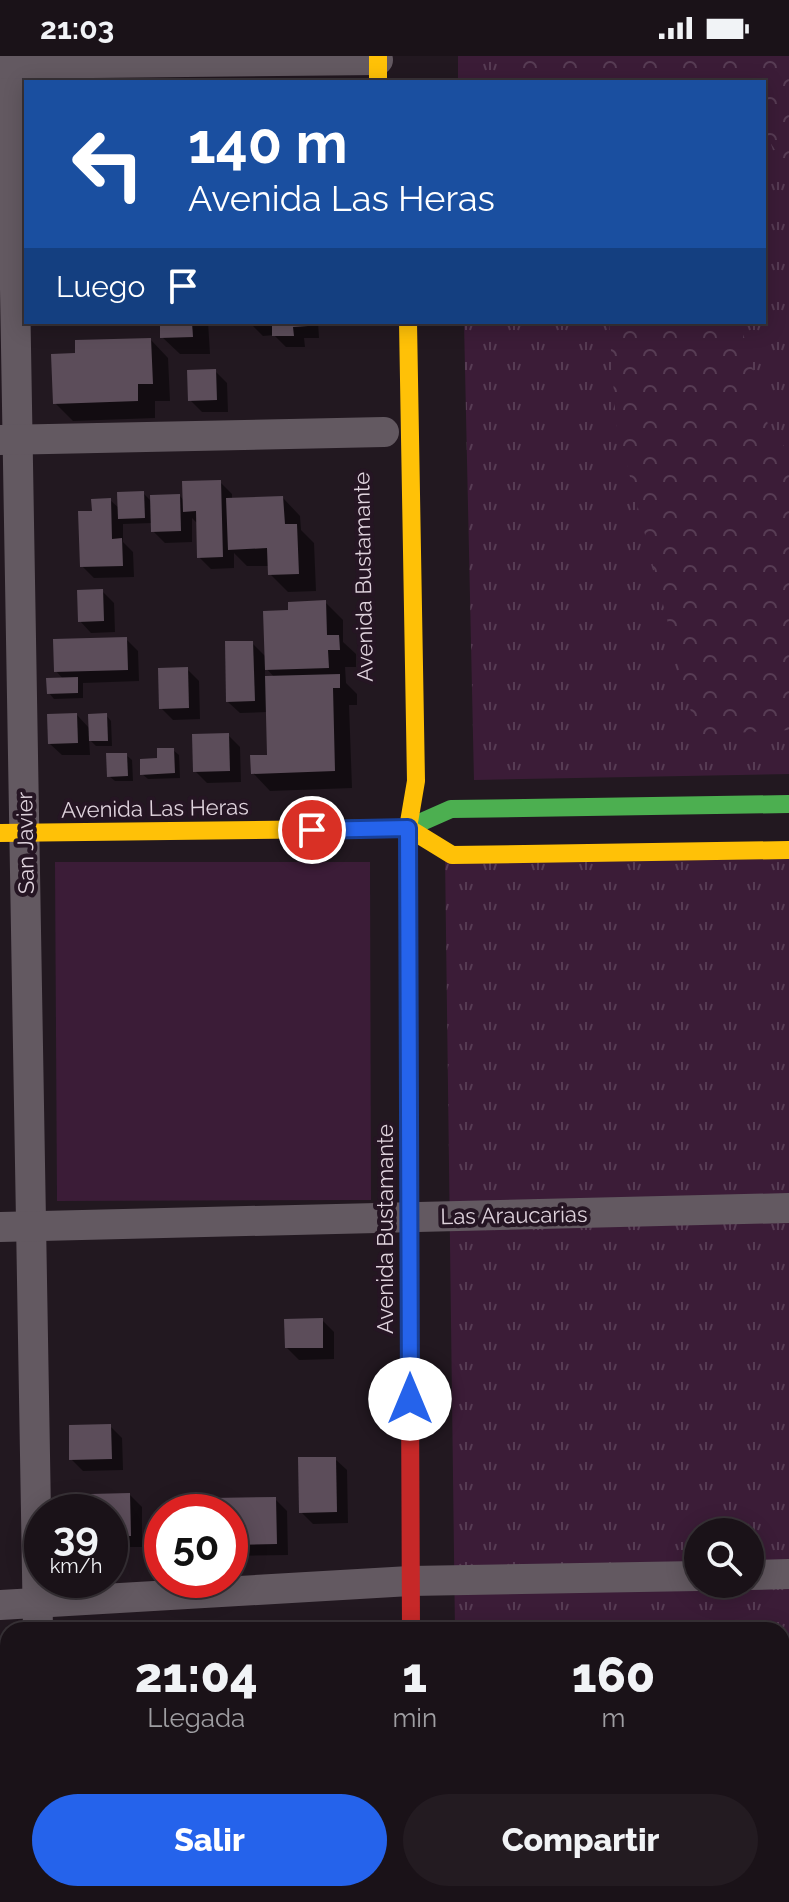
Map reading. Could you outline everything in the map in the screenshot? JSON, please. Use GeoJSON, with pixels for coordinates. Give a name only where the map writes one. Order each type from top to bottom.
{"type":"FeatureCollection","features":[{"type":"Feature","properties":{"kind":"main road","name":"Avenida Bustamante"},"geometry":{"type":"LineString","coordinates":[[408,324],[416,781],[408,828],[411,1622]]}},
{"type":"Feature","properties":{"kind":"main road","name":"Avenida Bustamante"},"geometry":{"type":"LineString","coordinates":[[395,793],[408,828]]}},
{"type":"Feature","properties":{"kind":"main road","name":"Avenida Las Heras"},"geometry":{"type":"LineString","coordinates":[[12,833],[408,828],[451,809],[789,804]]}},
{"type":"Feature","properties":{"kind":"main road"},"geometry":{"type":"LineString","coordinates":[[408,828],[452,855],[789,850]]}},
{"type":"Feature","properties":{"kind":"street"},"geometry":{"type":"LineString","coordinates":[[8,62],[378,66]]}},
{"type":"Feature","properties":{"kind":"street","name":"San Javier"},"geometry":{"type":"LineString","coordinates":[[8,62],[12,833],[31,1226],[38,1617]]}},
{"type":"Feature","properties":{"kind":"street"},"geometry":{"type":"LineString","coordinates":[[9,440],[384,432]]}},
{"type":"Feature","properties":{"kind":"street","name":"Las Araucarias"},"geometry":{"type":"LineString","coordinates":[[0,1227],[789,1208]]}},
{"type":"Feature","properties":{"kind":"street"},"geometry":{"type":"LineString","coordinates":[[764,1575],[789,1574]]}},
{"type":"Feature","properties":{"kind":"street"},"geometry":{"type":"LineString","coordinates":[[0,1605],[38,1617],[410,1581],[684,1576]]}},
{"type":"Feature","properties":{"kind":"green space"},"geometry":{"type":"Polygon","coordinates":[[[458,56],[789,56],[789,774],[474,780],[464,324],[766,324],[766,80],[458,80],[458,56]]]}},
{"type":"Feature","properties":{"kind":"green space"},"geometry":{"type":"Polygon","coordinates":[[[521,56],[789,56],[789,171],[766,136],[766,80],[510,80],[521,56]]]}},
{"type":"Feature","properties":{"kind":"green space"},"geometry":{"type":"Polygon","coordinates":[[[609,324],[741,324],[770,432],[789,451],[789,730],[697,735],[616,423],[609,324]]]}},
{"type":"Feature","properties":{"kind":"green space"},"geometry":{"type":"Polygon","coordinates":[[[789,849],[789,1622],[455,1622],[445,854],[789,849]]]}},
{"type":"Feature","properties":{"kind":"green space"},"geometry":{"type":"Polygon","coordinates":[[[55,862],[370,862],[371,1200],[57,1201],[55,862]]]}},
{"type":"Feature","properties":{"kind":"building"},"geometry":{"type":"Polygon","coordinates":[[[160,324],[192,324],[193,337],[160,338],[160,324]]]}},
{"type":"Feature","properties":{"kind":"building"},"geometry":{"type":"Polygon","coordinates":[[[272,324],[308,324],[293,327],[294,336],[272,336],[272,324]]]}},
{"type":"Feature","properties":{"kind":"building"},"geometry":{"type":"Polygon","coordinates":[[[151,338],[153,384],[138,384],[138,401],[53,404],[51,354],[75,353],[75,340],[151,338]]]}},
{"type":"Feature","properties":{"kind":"building"},"geometry":{"type":"Polygon","coordinates":[[[216,369],[217,400],[188,401],[187,370],[216,369]]]}},
{"type":"Feature","properties":{"kind":"building"},"geometry":{"type":"Polygon","coordinates":[[[221,480],[223,557],[197,558],[196,511],[183,512],[182,481],[221,480]]]}},
{"type":"Feature","properties":{"kind":"building"},"geometry":{"type":"Polygon","coordinates":[[[144,491],[145,518],[118,519],[117,492],[144,491]]]}},
{"type":"Feature","properties":{"kind":"building"},"geometry":{"type":"Polygon","coordinates":[[[180,494],[181,531],[151,532],[150,495],[180,494]]]}},
{"type":"Feature","properties":{"kind":"building"},"geometry":{"type":"Polygon","coordinates":[[[283,496],[285,524],[297,524],[299,574],[268,575],[267,548],[228,550],[226,498],[283,496]]]}},
{"type":"Feature","properties":{"kind":"building"},"geometry":{"type":"Polygon","coordinates":[[[111,498],[112,539],[122,538],[123,566],[80,567],[78,511],[92,511],[91,499],[111,498]]]}},
{"type":"Feature","properties":{"kind":"building"},"geometry":{"type":"Polygon","coordinates":[[[103,589],[104,621],[78,622],[77,590],[103,589]]]}},
{"type":"Feature","properties":{"kind":"building"},"geometry":{"type":"Polygon","coordinates":[[[326,600],[327,635],[339,635],[340,650],[328,650],[329,668],[265,670],[263,611],[288,610],[288,602],[326,600]]]}},
{"type":"Feature","properties":{"kind":"building"},"geometry":{"type":"Polygon","coordinates":[[[127,637],[128,670],[54,672],[53,639],[127,637]]]}},
{"type":"Feature","properties":{"kind":"building"},"geometry":{"type":"Polygon","coordinates":[[[225,641],[253,641],[255,701],[226,702],[225,641]]]}},
{"type":"Feature","properties":{"kind":"building"},"geometry":{"type":"Polygon","coordinates":[[[188,667],[189,708],[159,709],[158,668],[188,667]]]}},
{"type":"Feature","properties":{"kind":"building"},"geometry":{"type":"Polygon","coordinates":[[[340,674],[340,688],[333,688],[335,771],[251,774],[250,755],[267,755],[265,676],[340,674]]]}},
{"type":"Feature","properties":{"kind":"building"},"geometry":{"type":"Polygon","coordinates":[[[78,677],[78,693],[47,694],[46,678],[78,677]]]}},
{"type":"Feature","properties":{"kind":"building"},"geometry":{"type":"Polygon","coordinates":[[[77,713],[78,743],[48,744],[47,714],[77,713]]]}},
{"type":"Feature","properties":{"kind":"building"},"geometry":{"type":"Polygon","coordinates":[[[107,713],[108,741],[89,741],[88,714],[107,713]]]}},
{"type":"Feature","properties":{"kind":"building"},"geometry":{"type":"Polygon","coordinates":[[[229,733],[230,771],[193,772],[192,734],[229,733]]]}},
{"type":"Feature","properties":{"kind":"building"},"geometry":{"type":"Polygon","coordinates":[[[157,748],[174,748],[175,773],[140,775],[140,759],[157,758],[157,748]]]}},
{"type":"Feature","properties":{"kind":"building"},"geometry":{"type":"Polygon","coordinates":[[[106,753],[127,753],[128,776],[107,777],[106,753]]]}},
{"type":"Feature","properties":{"kind":"building"},"geometry":{"type":"Polygon","coordinates":[[[323,1318],[323,1348],[285,1348],[284,1319],[323,1318]]]}},
{"type":"Feature","properties":{"kind":"building"},"geometry":{"type":"Polygon","coordinates":[[[111,1424],[112,1459],[69,1460],[69,1425],[111,1424]]]}},
{"type":"Feature","properties":{"kind":"building"},"geometry":{"type":"Polygon","coordinates":[[[298,1457],[336,1457],[337,1512],[299,1513],[298,1457]]]}},
{"type":"Feature","properties":{"kind":"building"},"geometry":{"type":"Polygon","coordinates":[[[130,1493],[131,1536],[128,1536],[128,1494],[90,1494],[130,1493]]]}},
{"type":"Feature","properties":{"kind":"building"},"geometry":{"type":"Polygon","coordinates":[[[248,1497],[276,1497],[277,1544],[248,1545],[248,1497]]]}},
{"type":"Feature","properties":{"kind":"traffic: fast"},"geometry":{"type":"LineString","coordinates":[[337,829],[408,828],[451,809],[789,804]]}},
{"type":"Feature","properties":{"kind":"traffic: slow"},"geometry":{"type":"LineString","coordinates":[[378,56],[378,80]]}},
{"type":"Feature","properties":{"kind":"traffic: slow"},"geometry":{"type":"LineString","coordinates":[[408,324],[416,781],[408,828],[408,918]]}},
{"type":"Feature","properties":{"kind":"traffic: slow"},"geometry":{"type":"LineString","coordinates":[[408,828],[452,855],[789,850]]}},
{"type":"Feature","properties":{"kind":"traffic: slow"},"geometry":{"type":"LineString","coordinates":[[0,833],[337,829]]}},
{"type":"Feature","properties":{"kind":"traffic: jam"},"geometry":{"type":"LineString","coordinates":[[408,918],[411,1622]]}},
{"type":"Feature","properties":{"kind":"route"},"geometry":{"type":"LineString","coordinates":[[312,830],[408,828],[410,1399]]}}]}
